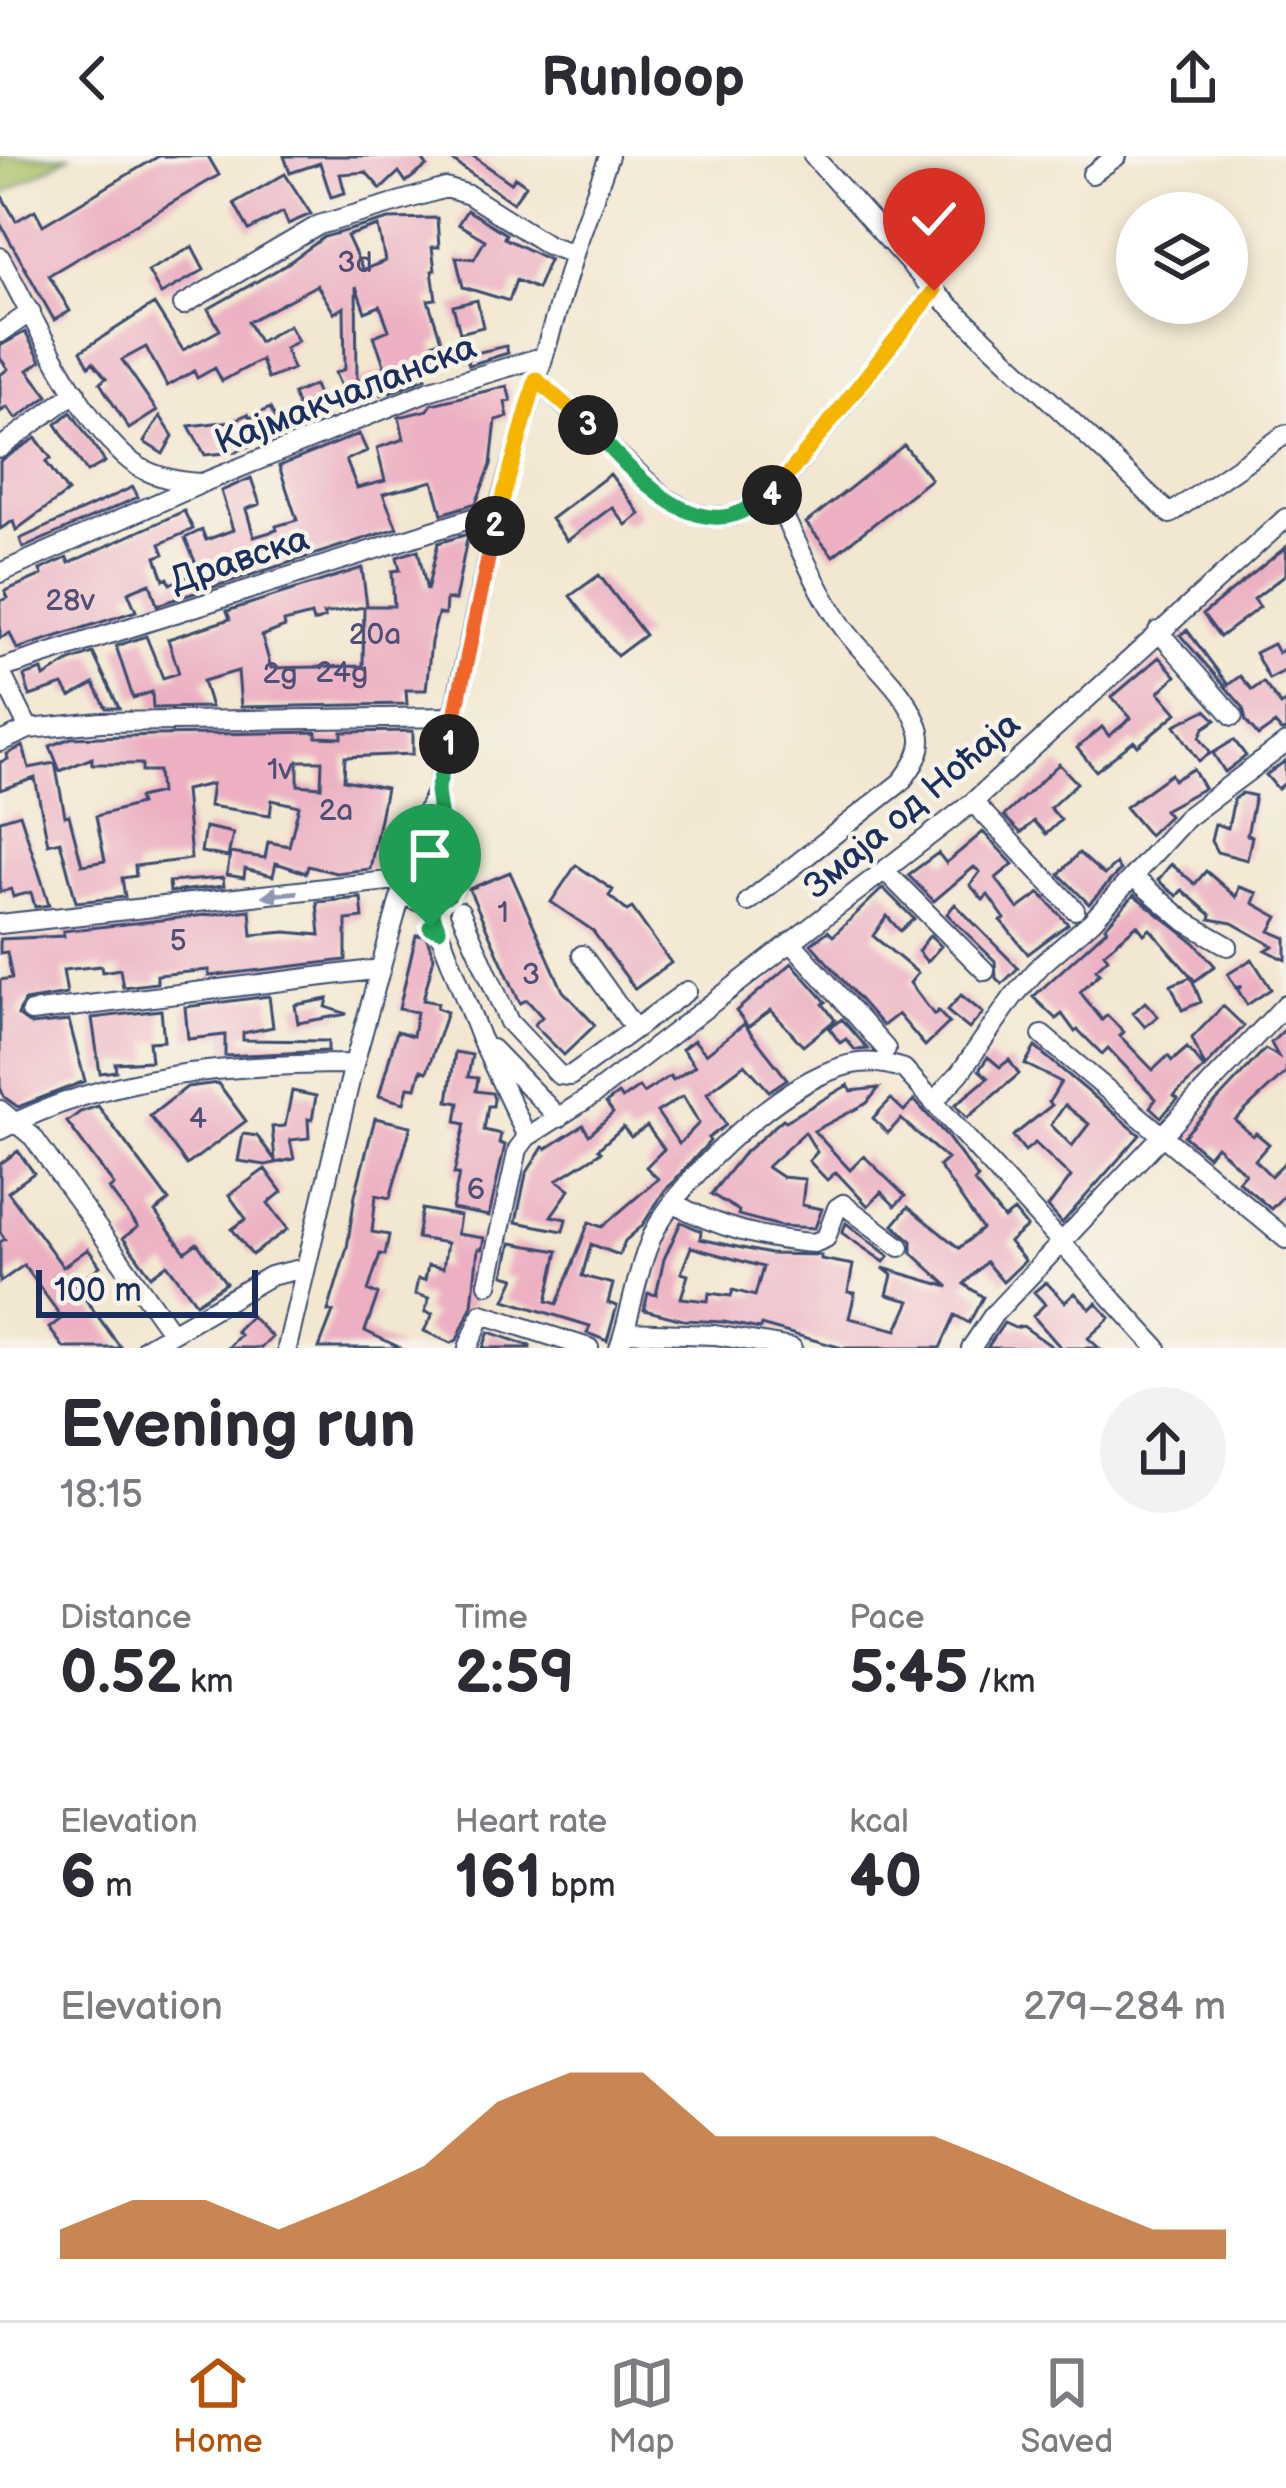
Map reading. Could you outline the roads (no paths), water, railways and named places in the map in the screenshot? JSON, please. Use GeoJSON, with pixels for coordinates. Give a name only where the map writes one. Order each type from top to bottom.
{"type":"FeatureCollection","features":[{"type":"Feature","properties":{"kind":"street"},"geometry":{"type":"LineString","coordinates":[[488,1284],[512,1163],[527,1137],[480,1037],[441,936],[411,894],[398,860],[437,791],[498,510],[574,254],[609,156]]}},
{"type":"Feature","properties":{"kind":"street"},"geometry":{"type":"LineString","coordinates":[[813,156],[934,291],[1170,514],[1286,434]]}},
{"type":"Feature","properties":{"kind":"street"},"geometry":{"type":"LineString","coordinates":[[1092,174],[1117,156]]}},
{"type":"Feature","properties":{"kind":"street"},"geometry":{"type":"LineString","coordinates":[[183,304],[319,225],[439,189],[469,194],[548,245],[574,254]]}},
{"type":"Feature","properties":{"kind":"street","name":"Кајмакчаланска"},"geometry":{"type":"LineString","coordinates":[[0,257],[76,392],[107,437],[137,466],[176,482],[202,483],[431,390],[542,357]]}},
{"type":"Feature","properties":{"kind":"street"},"geometry":{"type":"LineString","coordinates":[[536,379],[664,497],[709,518],[732,516],[773,495],[934,291]]}},
{"type":"Feature","properties":{"kind":"street"},"geometry":{"type":"LineString","coordinates":[[0,332],[31,312]]}},
{"type":"Feature","properties":{"kind":"street"},"geometry":{"type":"LineString","coordinates":[[0,448],[76,392]]}},
{"type":"Feature","properties":{"kind":"street"},"geometry":{"type":"LineString","coordinates":[[0,573],[202,483]]}},
{"type":"Feature","properties":{"kind":"street"},"geometry":{"type":"LineString","coordinates":[[748,902],[901,782],[914,766],[922,736],[871,656],[844,628],[773,495]]}},
{"type":"Feature","properties":{"kind":"street","name":"Дравска"},"geometry":{"type":"LineString","coordinates":[[29,729],[0,670],[498,510]]}},
{"type":"Feature","properties":{"kind":"street","name":"Змаја од Ноћаја"},"geometry":{"type":"LineString","coordinates":[[527,1137],[794,944],[973,802],[1286,518]]}},
{"type":"Feature","properties":{"kind":"street"},"geometry":{"type":"LineString","coordinates":[[1158,631],[1233,716]]}},
{"type":"Feature","properties":{"kind":"street"},"geometry":{"type":"LineString","coordinates":[[0,742],[29,729],[101,722],[454,717]]}},
{"type":"Feature","properties":{"kind":"street"},"geometry":{"type":"LineString","coordinates":[[933,1102],[960,1073],[1030,976],[1092,921],[1203,804],[1286,743]]}},
{"type":"Feature","properties":{"kind":"street"},"geometry":{"type":"LineString","coordinates":[[437,791],[444,844]]}},
{"type":"Feature","properties":{"kind":"street"},"geometry":{"type":"LineString","coordinates":[[973,802],[1075,910]]}},
{"type":"Feature","properties":{"kind":"street"},"geometry":{"type":"LineString","coordinates":[[411,844],[433,839],[444,844],[460,868],[454,903],[441,936]]}},
{"type":"Feature","properties":{"kind":"street"},"geometry":{"type":"LineString","coordinates":[[884,870],[985,971]]}},
{"type":"Feature","properties":{"kind":"street"},"geometry":{"type":"LineString","coordinates":[[1133,877],[1186,922],[1228,946]]}},
{"type":"Feature","properties":{"kind":"street"},"geometry":{"type":"LineString","coordinates":[[287,1348],[354,1064],[380,969],[411,894]]}},
{"type":"Feature","properties":{"kind":"street"},"geometry":{"type":"LineString","coordinates":[[0,924],[411,894],[454,903]]}},
{"type":"Feature","properties":{"kind":"street"},"geometry":{"type":"LineString","coordinates":[[454,903],[508,1022],[560,1075],[570,1076],[687,992]]}},
{"type":"Feature","properties":{"kind":"street"},"geometry":{"type":"LineString","coordinates":[[396,933],[420,925],[441,936]]}},
{"type":"Feature","properties":{"kind":"street"},"geometry":{"type":"LineString","coordinates":[[794,944],[886,1049]]}},
{"type":"Feature","properties":{"kind":"street"},"geometry":{"type":"LineString","coordinates":[[582,955],[635,1029]]}},
{"type":"Feature","properties":{"kind":"street"},"geometry":{"type":"LineString","coordinates":[[31,1012],[380,969]]}},
{"type":"Feature","properties":{"kind":"street"},"geometry":{"type":"LineString","coordinates":[[971,1348],[994,1314],[1286,1004]]}},
{"type":"Feature","properties":{"kind":"street"},"geometry":{"type":"LineString","coordinates":[[480,1037],[508,1022]]}},
{"type":"Feature","properties":{"kind":"street"},"geometry":{"type":"LineString","coordinates":[[1042,1035],[1286,1239]]}},
{"type":"Feature","properties":{"kind":"street"},"geometry":{"type":"LineString","coordinates":[[480,1037],[559,1118]]}},
{"type":"Feature","properties":{"kind":"street"},"geometry":{"type":"LineString","coordinates":[[792,1348],[715,1335],[622,1340],[650,1242],[674,1203],[753,1119],[841,1066],[866,1061],[904,1069],[1157,1348]]}},
{"type":"Feature","properties":{"kind":"street"},"geometry":{"type":"LineString","coordinates":[[4,1121],[124,1085],[193,1071],[266,1064],[354,1064]]}},
{"type":"Feature","properties":{"kind":"street"},"geometry":{"type":"LineString","coordinates":[[4,1121],[33,1137],[172,1333]]}},
{"type":"Feature","properties":{"kind":"street"},"geometry":{"type":"LineString","coordinates":[[674,1203],[696,1216],[738,1229],[814,1244],[826,1238],[843,1204],[900,1247]]}},
{"type":"Feature","properties":{"kind":"street"},"geometry":{"type":"LineString","coordinates":[[1270,1224],[1286,1208]]}},
{"type":"Feature","properties":{"kind":"street"},"geometry":{"type":"LineString","coordinates":[[146,1348],[270,1276],[305,1268]]}},
{"type":"Feature","properties":{"kind":"street"},"geometry":{"type":"LineString","coordinates":[[468,1348],[482,1314],[589,1348]]}}]}
